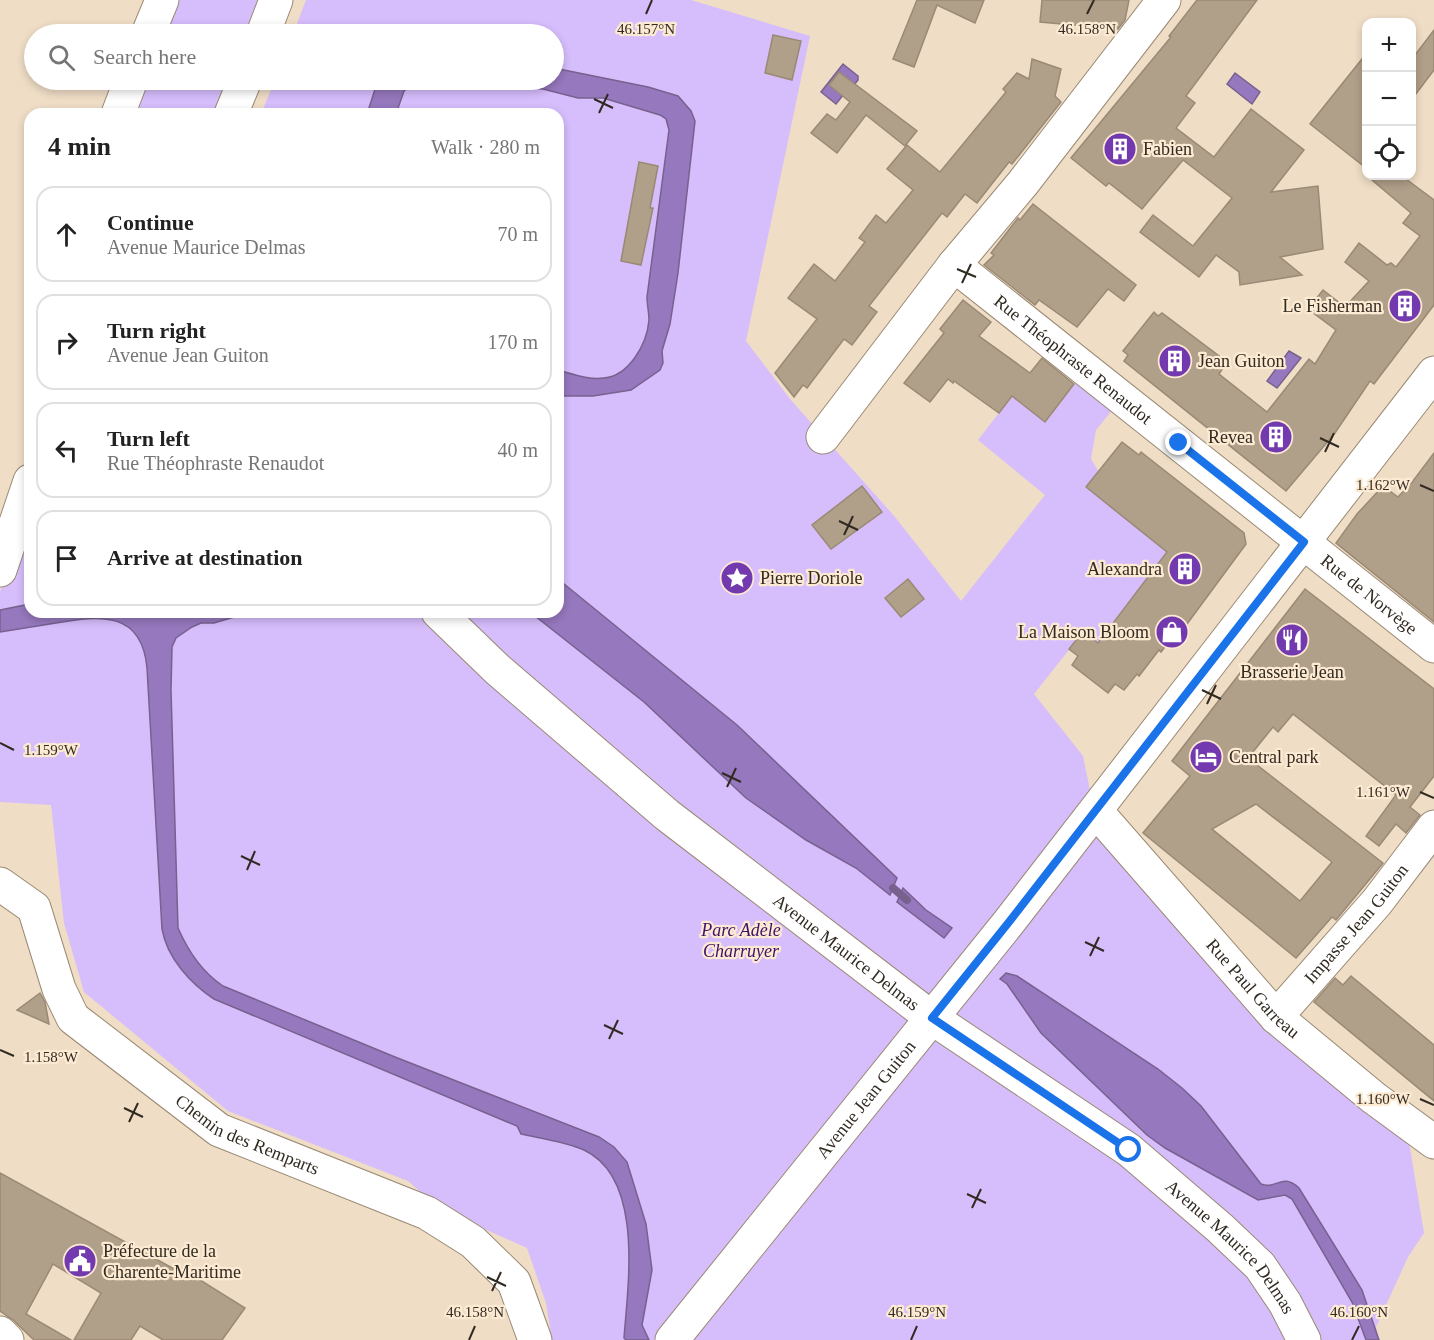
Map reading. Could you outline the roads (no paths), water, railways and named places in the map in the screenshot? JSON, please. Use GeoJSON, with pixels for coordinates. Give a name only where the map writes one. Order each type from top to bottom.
{"type":"FeatureCollection","features":[{"type":"Feature","properties":{"kind":"street"},"geometry":{"type":"LineString","coordinates":[[152,24],[162,0]]}},
{"type":"Feature","properties":{"kind":"street"},"geometry":{"type":"LineString","coordinates":[[266,24],[276,0]]}},
{"type":"Feature","properties":{"kind":"street"},"geometry":{"type":"LineString","coordinates":[[823,437],[954,266],[1023,183],[1164,0]]}},
{"type":"Feature","properties":{"kind":"street"},"geometry":{"type":"LineString","coordinates":[[120,108],[127,90]]}},
{"type":"Feature","properties":{"kind":"street"},"geometry":{"type":"LineString","coordinates":[[233,108],[241,90]]}},
{"type":"Feature","properties":{"kind":"street","name":"Rue Théophraste Renaudot"},"geometry":{"type":"LineString","coordinates":[[954,266],[1304,542]]}},
{"type":"Feature","properties":{"kind":"street","name":"Avenue Jean Guiton"},"geometry":{"type":"LineString","coordinates":[[678,1333],[932,1018],[1434,373]]}},
{"type":"Feature","properties":{"kind":"street"},"geometry":{"type":"LineString","coordinates":[[0,570],[24,499]]}},
{"type":"Feature","properties":{"kind":"street","name":"Rue de Norvège"},"geometry":{"type":"LineString","coordinates":[[1304,542],[1434,646]]}},
{"type":"Feature","properties":{"kind":"street","name":"Avenue Maurice Delmas"},"geometry":{"type":"LineString","coordinates":[[444,618],[497,669],[667,816],[932,1018],[1129,1150],[1260,1266],[1285,1303],[1304,1340]]}},
{"type":"Feature","properties":{"kind":"street","name":"Rue Paul Garreau"},"geometry":{"type":"LineString","coordinates":[[1095,811],[1276,1017],[1374,1098],[1434,1142]]}},
{"type":"Feature","properties":{"kind":"street","name":"Impasse Jean Guiton"},"geometry":{"type":"LineString","coordinates":[[1276,1017],[1377,902],[1434,827]]}},
{"type":"Feature","properties":{"kind":"street","name":"Chemin des Remparts"},"geometry":{"type":"LineString","coordinates":[[0,884],[34,908],[59,989],[73,1018],[219,1130],[427,1213],[473,1242],[514,1282],[535,1340]]}},
{"type":"Feature","properties":{"kind":"street"},"geometry":{"type":"LineString","coordinates":[[0,1333],[7,1340]]}},
{"type":"Feature","properties":{"kind":"waterway"},"geometry":{"type":"LineString","coordinates":[[893,888],[907,900]]}},
{"type":"Feature","properties":{"kind":"place","name":"Fabien"},"geometry":{"type":"Point","coordinates":[1120,149]}},
{"type":"Feature","properties":{"kind":"place","name":"Le Fisherman"},"geometry":{"type":"Point","coordinates":[1405,306]}},
{"type":"Feature","properties":{"kind":"place","name":"Jean Guiton"},"geometry":{"type":"Point","coordinates":[1175,361]}},
{"type":"Feature","properties":{"kind":"place","name":"Revea"},"geometry":{"type":"Point","coordinates":[1276,437]}},
{"type":"Feature","properties":{"kind":"place","name":"Alexandra"},"geometry":{"type":"Point","coordinates":[1185,569]}},
{"type":"Feature","properties":{"kind":"place","name":"Pierre Doriole"},"geometry":{"type":"Point","coordinates":[737,578]}},
{"type":"Feature","properties":{"kind":"place","name":"La Maison Bloom"},"geometry":{"type":"Point","coordinates":[1172,632]}},
{"type":"Feature","properties":{"kind":"place","name":"Brasserie Jean"},"geometry":{"type":"Point","coordinates":[1292,640]}},
{"type":"Feature","properties":{"kind":"place","name":"Central park"},"geometry":{"type":"Point","coordinates":[1206,757]}},
{"type":"Feature","properties":{"kind":"place","name":"Préfecture de la Charente-Maritime"},"geometry":{"type":"Point","coordinates":[80,1261]}},
{"type":"Feature","properties":{"kind":"park label","name":"Parc Adèle Charruyer"},"geometry":{"type":"Point","coordinates":[741,940]}}]}
